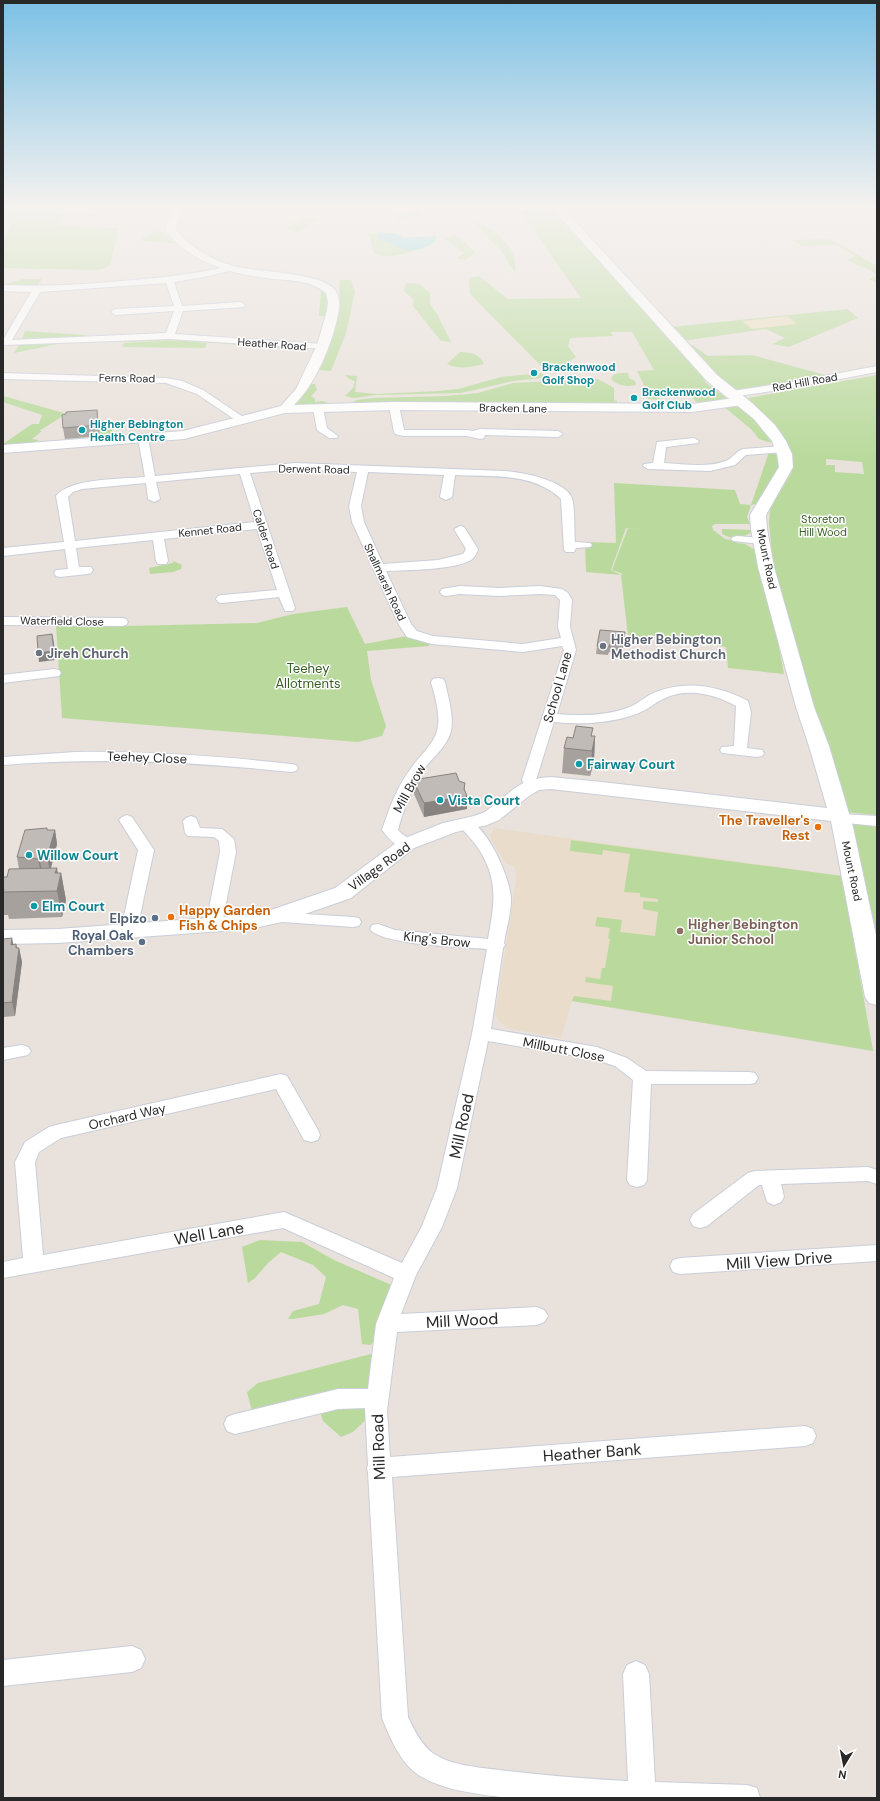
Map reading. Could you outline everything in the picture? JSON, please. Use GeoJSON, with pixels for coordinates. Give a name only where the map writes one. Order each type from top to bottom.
{"type":"FeatureCollection","features":[{"type":"Feature","properties":{"kind":"main road","name":"Mount Road"},"geometry":{"type":"LineString","coordinates":[[633,291],[707,372],[763,421],[777,437],[783,449],[786,459],[786,467],[758,515],[766,567],[805,707],[819,746],[835,816],[856,886],[877,997]]}},
{"type":"Feature","properties":{"kind":"main road","name":"Village Road"},"geometry":{"type":"LineString","coordinates":[[3,937],[58,936],[249,922],[274,917],[320,903],[343,892],[407,844],[426,835],[480,821],[492,816],[532,786],[551,783],[835,816]]}},
{"type":"Feature","properties":{"kind":"street"},"geometry":{"type":"LineString","coordinates":[[4,346],[36,291]]}},
{"type":"Feature","properties":{"kind":"street"},"geometry":{"type":"LineString","coordinates":[[170,336],[179,309],[173,291]]}},
{"type":"Feature","properties":{"kind":"street"},"geometry":{"type":"LineString","coordinates":[[284,409],[299,393],[322,347],[329,328],[333,303],[333,294],[331,291]]}},
{"type":"Feature","properties":{"kind":"street"},"geometry":{"type":"LineString","coordinates":[[116,312],[241,305]]}},
{"type":"Feature","properties":{"kind":"street","name":"Heather Road"},"geometry":{"type":"LineString","coordinates":[[4,346],[170,336],[322,347]]}},
{"type":"Feature","properties":{"kind":"street","name":"Red Hill Road"},"geometry":{"type":"LineString","coordinates":[[737,397],[877,369]]}},
{"type":"Feature","properties":{"kind":"street","name":"Ferns Road"},"geometry":{"type":"LineString","coordinates":[[3,376],[170,380],[192,387],[241,419]]}},
{"type":"Feature","properties":{"kind":"street","name":"Bracken Lane"},"geometry":{"type":"LineString","coordinates":[[3,449],[184,435],[284,409],[394,406],[680,409],[716,406],[737,397]]}},
{"type":"Feature","properties":{"kind":"street"},"geometry":{"type":"LineString","coordinates":[[394,406],[399,432],[402,433],[466,433],[477,436],[480,432],[558,434]]}},
{"type":"Feature","properties":{"kind":"street"},"geometry":{"type":"LineString","coordinates":[[318,408],[322,430],[333,436]]}},
{"type":"Feature","properties":{"kind":"street"},"geometry":{"type":"LineString","coordinates":[[143,438],[154,499]]}},
{"type":"Feature","properties":{"kind":"street"},"geometry":{"type":"LineString","coordinates":[[692,443],[657,442],[653,466],[710,468],[731,463],[743,452],[783,449]]}},
{"type":"Feature","properties":{"kind":"street","name":"Derwent Road"},"geometry":{"type":"LineString","coordinates":[[70,545],[62,496],[69,490],[80,486],[295,466],[513,475],[543,481],[566,498],[570,547],[586,545]]}},
{"type":"Feature","properties":{"kind":"street","name":"Calder Road"},"geometry":{"type":"LineString","coordinates":[[244,470],[289,608]]}},
{"type":"Feature","properties":{"kind":"street","name":"Shallmarsh Road"},"geometry":{"type":"LineString","coordinates":[[363,470],[356,498],[356,513],[405,625],[412,634],[432,640],[523,648],[567,641]]}},
{"type":"Feature","properties":{"kind":"street"},"geometry":{"type":"LineString","coordinates":[[445,497],[450,472]]}},
{"type":"Feature","properties":{"kind":"street","name":"Kennet Road"},"geometry":{"type":"LineString","coordinates":[[3,552],[262,525]]}},
{"type":"Feature","properties":{"kind":"street"},"geometry":{"type":"LineString","coordinates":[[379,568],[448,562],[466,558],[472,549],[460,529]]}},
{"type":"Feature","properties":{"kind":"street"},"geometry":{"type":"LineString","coordinates":[[158,535],[158,561],[176,560]]}},
{"type":"Feature","properties":{"kind":"street"},"geometry":{"type":"LineString","coordinates":[[467,540],[482,538]]}},
{"type":"Feature","properties":{"kind":"street"},"geometry":{"type":"LineString","coordinates":[[737,540],[762,541]]}},
{"type":"Feature","properties":{"kind":"street"},"geometry":{"type":"LineString","coordinates":[[70,545],[74,572]]}},
{"type":"Feature","properties":{"kind":"street"},"geometry":{"type":"LineString","coordinates":[[60,573],[87,570]]}},
{"type":"Feature","properties":{"kind":"street","name":"School Lane"},"geometry":{"type":"LineString","coordinates":[[446,592],[458,586],[498,592],[540,590],[558,592],[564,596],[566,600],[564,627],[570,650],[529,780],[532,786]]}},
{"type":"Feature","properties":{"kind":"street"},"geometry":{"type":"LineString","coordinates":[[222,599],[284,593]]}},
{"type":"Feature","properties":{"kind":"street","name":"Waterfield Close"},"geometry":{"type":"LineString","coordinates":[[3,621],[122,622]]}},
{"type":"Feature","properties":{"kind":"street"},"geometry":{"type":"LineString","coordinates":[[3,679],[54,672]]}},
{"type":"Feature","properties":{"kind":"street","name":"Mill Brow"},"geometry":{"type":"LineString","coordinates":[[407,844],[397,839],[390,830],[394,814],[410,782],[419,766],[440,742],[444,731],[443,710],[438,682]]}},
{"type":"Feature","properties":{"kind":"street"},"geometry":{"type":"LineString","coordinates":[[549,717],[596,720],[635,709],[663,694],[686,689],[702,689],[718,692],[732,697],[743,704],[744,712],[733,751],[757,753]]}},
{"type":"Feature","properties":{"kind":"street","name":"Teehey Close"},"geometry":{"type":"LineString","coordinates":[[3,761],[76,756],[119,755],[194,758],[291,768]]}},
{"type":"Feature","properties":{"kind":"street"},"geometry":{"type":"LineString","coordinates":[[835,816],[877,821]]}},
{"type":"Feature","properties":{"kind":"street"},"geometry":{"type":"LineString","coordinates":[[127,820],[146,850],[129,930]]}},
{"type":"Feature","properties":{"kind":"street"},"geometry":{"type":"LineString","coordinates":[[191,821],[193,833],[217,832],[226,839],[228,852],[214,924]]}},
{"type":"Feature","properties":{"kind":"street","name":"Mill Road"},"geometry":{"type":"LineString","coordinates":[[466,824],[492,857],[500,879],[504,900],[481,1034],[447,1188],[432,1227],[406,1274],[387,1324],[377,1398],[378,1468],[395,1718],[408,1745],[428,1766],[453,1777],[559,1791],[658,1797],[747,1798]]}},
{"type":"Feature","properties":{"kind":"street"},"geometry":{"type":"LineString","coordinates":[[274,917],[353,922]]}},
{"type":"Feature","properties":{"kind":"street","name":"King's Brow"},"geometry":{"type":"LineString","coordinates":[[378,929],[392,935],[497,945]]}},
{"type":"Feature","properties":{"kind":"street","name":"Millbutt Close"},"geometry":{"type":"LineString","coordinates":[[481,1034],[597,1053],[621,1062],[642,1076]]}},
{"type":"Feature","properties":{"kind":"street"},"geometry":{"type":"LineString","coordinates":[[3,1054],[22,1051]]}},
{"type":"Feature","properties":{"kind":"street"},"geometry":{"type":"LineString","coordinates":[[637,1180],[642,1076],[749,1078]]}},
{"type":"Feature","properties":{"kind":"street","name":"Orchard Way"},"geometry":{"type":"LineString","coordinates":[[34,1264],[25,1162],[32,1147],[56,1132],[281,1081],[311,1135]]}},
{"type":"Feature","properties":{"kind":"street"},"geometry":{"type":"LineString","coordinates":[[700,1220],[754,1178],[868,1174],[877,1177]]}},
{"type":"Feature","properties":{"kind":"street"},"geometry":{"type":"LineString","coordinates":[[770,1177],[774,1197]]}},
{"type":"Feature","properties":{"kind":"street","name":"Well Lane"},"geometry":{"type":"LineString","coordinates":[[3,1270],[284,1220],[406,1274]]}},
{"type":"Feature","properties":{"kind":"street","name":"Mill View Drive"},"geometry":{"type":"LineString","coordinates":[[680,1266],[877,1253]]}},
{"type":"Feature","properties":{"kind":"street","name":"Mill Wood"},"geometry":{"type":"LineString","coordinates":[[387,1324],[537,1316]]}},
{"type":"Feature","properties":{"kind":"street"},"geometry":{"type":"LineString","coordinates":[[235,1424],[338,1400],[377,1398]]}},
{"type":"Feature","properties":{"kind":"street","name":"Heather Bank"},"geometry":{"type":"LineString","coordinates":[[378,1468],[805,1436]]}},
{"type":"Feature","properties":{"kind":"street"},"geometry":{"type":"LineString","coordinates":[[3,1673],[132,1659]]}},
{"type":"Feature","properties":{"kind":"street"},"geometry":{"type":"LineString","coordinates":[[636,1674],[658,1797]]}},
{"type":"Feature","properties":{"kind":"shaded area","name":"Higher Bebington Junior School"},"geometry":{"type":"Polygon","coordinates":[[[494,828],[842,876],[873,1051],[572,1001],[561,1038],[510,1029],[502,1024],[495,1016],[517,874],[515,867],[505,863],[490,837],[494,828]]]}},
{"type":"Feature","properties":{"kind":"green space"},"geometry":{"type":"Polygon","coordinates":[[[321,291],[324,291],[328,298],[326,316],[319,316],[321,291]]]}},
{"type":"Feature","properties":{"kind":"green space"},"geometry":{"type":"Polygon","coordinates":[[[340,291],[355,291],[346,333],[331,371],[317,370],[326,353],[339,309],[340,291]]]}},
{"type":"Feature","properties":{"kind":"green space"},"geometry":{"type":"Polygon","coordinates":[[[404,291],[428,291],[430,293],[430,304],[437,314],[451,342],[441,341],[413,306],[414,300],[404,291]]]}},
{"type":"Feature","properties":{"kind":"green space"},"geometry":{"type":"Polygon","coordinates":[[[470,291],[498,291],[508,299],[581,298],[576,291],[627,291],[701,373],[706,383],[728,399],[726,401],[698,404],[689,393],[670,397],[660,397],[659,400],[648,399],[645,397],[643,383],[637,371],[654,370],[632,332],[611,332],[613,336],[570,338],[568,346],[576,357],[559,368],[547,372],[470,294],[470,291]]]}},
{"type":"Feature","properties":{"kind":"green space"},"geometry":{"type":"Polygon","coordinates":[[[848,309],[858,318],[789,347],[772,344],[785,338],[766,329],[682,341],[671,327],[848,309]]]}},
{"type":"Feature","properties":{"kind":"green space"},"geometry":{"type":"Polygon","coordinates":[[[25,331],[85,335],[84,337],[22,339],[25,331]]]}},
{"type":"Feature","properties":{"kind":"green space"},"geometry":{"type":"Polygon","coordinates":[[[166,337],[306,348],[305,350],[175,340],[124,342],[126,339],[166,337]]]}},
{"type":"Feature","properties":{"kind":"green space"},"geometry":{"type":"Polygon","coordinates":[[[175,340],[207,343],[205,348],[122,347],[124,343],[175,340]]]}},
{"type":"Feature","properties":{"kind":"green space"},"geometry":{"type":"Polygon","coordinates":[[[72,341],[14,353],[20,344],[72,341]]]}},
{"type":"Feature","properties":{"kind":"green space"},"geometry":{"type":"Polygon","coordinates":[[[692,345],[708,356],[752,355],[825,375],[734,391],[686,346],[692,345]]]}},
{"type":"Feature","properties":{"kind":"green space"},"geometry":{"type":"Polygon","coordinates":[[[460,352],[471,353],[477,356],[484,364],[470,367],[456,367],[447,364],[460,352]]]}},
{"type":"Feature","properties":{"kind":"green space"},"geometry":{"type":"Polygon","coordinates":[[[541,373],[545,376],[543,378],[513,381],[461,393],[375,395],[354,398],[345,396],[353,388],[355,381],[349,379],[345,375],[357,376],[355,392],[376,394],[458,389],[501,377],[541,373]]]}},
{"type":"Feature","properties":{"kind":"green space"},"geometry":{"type":"Polygon","coordinates":[[[628,373],[629,378],[635,381],[636,385],[623,385],[616,383],[611,379],[613,375],[628,373]]]}},
{"type":"Feature","properties":{"kind":"green space","name":"Storeton Hill Wood"},"geometry":{"type":"Polygon","coordinates":[[[877,375],[877,815],[845,812],[790,629],[773,563],[769,523],[770,508],[792,472],[791,451],[772,423],[748,398],[877,375]],[[826,459],[826,465],[835,465],[835,472],[864,474],[862,462],[826,459]]]}},
{"type":"Feature","properties":{"kind":"green space"},"geometry":{"type":"Polygon","coordinates":[[[598,379],[614,388],[614,400],[617,401],[617,406],[348,404],[357,400],[373,398],[445,396],[478,393],[513,383],[598,379]]]}},
{"type":"Feature","properties":{"kind":"green space"},"geometry":{"type":"Polygon","coordinates":[[[308,384],[315,384],[317,390],[311,396],[315,399],[315,402],[322,401],[335,405],[295,406],[293,403],[308,384]]]}},
{"type":"Feature","properties":{"kind":"green space"},"geometry":{"type":"Polygon","coordinates":[[[3,396],[64,413],[114,422],[111,437],[71,441],[71,439],[100,437],[98,421],[63,416],[39,431],[42,431],[32,439],[39,440],[33,443],[3,444],[32,424],[39,424],[42,415],[3,402],[3,396]]]}},
{"type":"Feature","properties":{"kind":"green space"},"geometry":{"type":"Polygon","coordinates":[[[738,406],[751,416],[772,443],[759,439],[751,429],[724,407],[738,406]]]}},
{"type":"Feature","properties":{"kind":"green space"},"geometry":{"type":"Polygon","coordinates":[[[769,452],[778,455],[781,467],[756,504],[751,505],[769,452]]]}},
{"type":"Feature","properties":{"kind":"green space"},"geometry":{"type":"Polygon","coordinates":[[[614,483],[735,490],[740,504],[751,505],[747,517],[750,524],[715,524],[712,526],[712,529],[725,539],[737,541],[737,543],[745,544],[755,550],[776,631],[784,674],[728,668],[726,647],[649,635],[648,638],[628,636],[621,575],[586,572],[585,542],[616,543],[614,483]],[[626,528],[611,570],[621,575],[623,574],[612,570],[628,528],[626,528]]]}},
{"type":"Feature","properties":{"kind":"green space"},"geometry":{"type":"Polygon","coordinates":[[[722,529],[752,530],[752,532],[744,536],[736,536],[736,538],[722,534],[722,529]]]}},
{"type":"Feature","properties":{"kind":"green space"},"geometry":{"type":"Polygon","coordinates":[[[173,561],[182,565],[181,569],[173,572],[150,574],[149,568],[173,563],[173,561]]]}},
{"type":"Feature","properties":{"kind":"green space","name":"Teehey Allotments"},"geometry":{"type":"Polygon","coordinates":[[[347,607],[365,644],[407,636],[429,644],[429,646],[367,651],[371,680],[386,726],[382,736],[358,742],[62,718],[56,625],[126,626],[257,623],[293,614],[347,607]]]}},
{"type":"Feature","properties":{"kind":"green space"},"geometry":{"type":"Polygon","coordinates":[[[849,823],[877,824],[877,959],[849,823]]]}},
{"type":"Feature","properties":{"kind":"green space","name":"Higher Bebington Junior School"},"geometry":{"type":"Polygon","coordinates":[[[571,840],[842,876],[873,1051],[572,1001],[574,996],[611,1001],[613,986],[585,982],[586,977],[600,979],[602,968],[605,968],[610,939],[608,938],[610,928],[595,926],[597,917],[622,920],[620,932],[655,936],[658,912],[643,909],[643,901],[658,902],[658,899],[640,897],[640,893],[624,892],[630,854],[603,850],[602,855],[570,851],[571,840]]]}},
{"type":"Feature","properties":{"kind":"green space"},"geometry":{"type":"Polygon","coordinates":[[[260,1240],[302,1242],[334,1260],[396,1287],[379,1337],[370,1345],[362,1344],[358,1309],[343,1305],[324,1314],[288,1319],[293,1311],[319,1304],[326,1277],[313,1265],[281,1252],[248,1283],[242,1247],[260,1240]]]}},
{"type":"Feature","properties":{"kind":"green space"},"geometry":{"type":"Polygon","coordinates":[[[371,1354],[378,1356],[373,1413],[353,1432],[341,1437],[323,1421],[316,1400],[297,1398],[252,1411],[247,1392],[258,1383],[371,1354]]]}},
{"type":"Feature","properties":{"kind":"sand"},"geometry":{"type":"Polygon","coordinates":[[[787,316],[797,324],[752,329],[742,321],[787,316]]]}},
{"type":"Feature","properties":{"kind":"building"},"geometry":{"type":"Polygon","coordinates":[[[97,410],[98,425],[63,428],[62,415],[66,414],[66,412],[97,410]]]}},
{"type":"Feature","properties":{"kind":"building"},"geometry":{"type":"Polygon","coordinates":[[[600,630],[625,632],[623,645],[610,644],[609,647],[597,646],[600,630]]]}},
{"type":"Feature","properties":{"kind":"building"},"geometry":{"type":"Polygon","coordinates":[[[52,634],[54,651],[38,653],[37,636],[52,634]]]}},
{"type":"Feature","properties":{"kind":"building"},"geometry":{"type":"Polygon","coordinates":[[[576,726],[593,728],[591,736],[595,736],[592,751],[564,748],[567,737],[573,738],[576,726]]]}},
{"type":"Feature","properties":{"kind":"building"},"geometry":{"type":"Polygon","coordinates":[[[456,773],[459,781],[465,783],[464,789],[467,796],[424,803],[413,780],[456,773]]]}},
{"type":"Feature","properties":{"kind":"building"},"geometry":{"type":"Polygon","coordinates":[[[47,828],[47,830],[55,830],[47,857],[39,857],[38,859],[17,857],[25,830],[47,828]]]}},
{"type":"Feature","properties":{"kind":"building"},"geometry":{"type":"Polygon","coordinates":[[[57,868],[55,873],[61,873],[57,891],[3,892],[3,877],[7,877],[9,869],[57,868]]]}},
{"type":"Feature","properties":{"kind":"building"},"geometry":{"type":"Polygon","coordinates":[[[12,938],[11,945],[16,944],[16,948],[19,948],[12,1002],[3,1003],[3,939],[12,938]]]}},
{"type":"Feature","properties":{"kind":"place","name":"Brackenwood Golf Shop"},"geometry":{"type":"Point","coordinates":[534,373]}},
{"type":"Feature","properties":{"kind":"place","name":"Brackenwood Golf Club"},"geometry":{"type":"Point","coordinates":[634,398]}},
{"type":"Feature","properties":{"kind":"place","name":"Higher Bebington Health Centre"},"geometry":{"type":"Point","coordinates":[82,430]}},
{"type":"Feature","properties":{"kind":"place","name":"Higher Bebington Methodist Church"},"geometry":{"type":"Point","coordinates":[603,646]}},
{"type":"Feature","properties":{"kind":"place","name":"Jireh Church"},"geometry":{"type":"Point","coordinates":[39,653]}},
{"type":"Feature","properties":{"kind":"place","name":"Fairway Court"},"geometry":{"type":"Point","coordinates":[579,764]}},
{"type":"Feature","properties":{"kind":"place","name":"Vista Court"},"geometry":{"type":"Point","coordinates":[440,800]}},
{"type":"Feature","properties":{"kind":"place","name":"The Traveller's Rest"},"geometry":{"type":"Point","coordinates":[818,827]}},
{"type":"Feature","properties":{"kind":"place","name":"Willow Court"},"geometry":{"type":"Point","coordinates":[29,855]}},
{"type":"Feature","properties":{"kind":"place","name":"Elm Court"},"geometry":{"type":"Point","coordinates":[34,906]}},
{"type":"Feature","properties":{"kind":"place","name":"Happy Garden Fish & Chips"},"geometry":{"type":"Point","coordinates":[171,917]}},
{"type":"Feature","properties":{"kind":"place","name":"Elpizo"},"geometry":{"type":"Point","coordinates":[155,918]}},
{"type":"Feature","properties":{"kind":"place","name":"Higher Bebington Junior School"},"geometry":{"type":"Point","coordinates":[680,931]}},
{"type":"Feature","properties":{"kind":"place","name":"Royal Oak Chambers"},"geometry":{"type":"Point","coordinates":[142,942]}}]}
